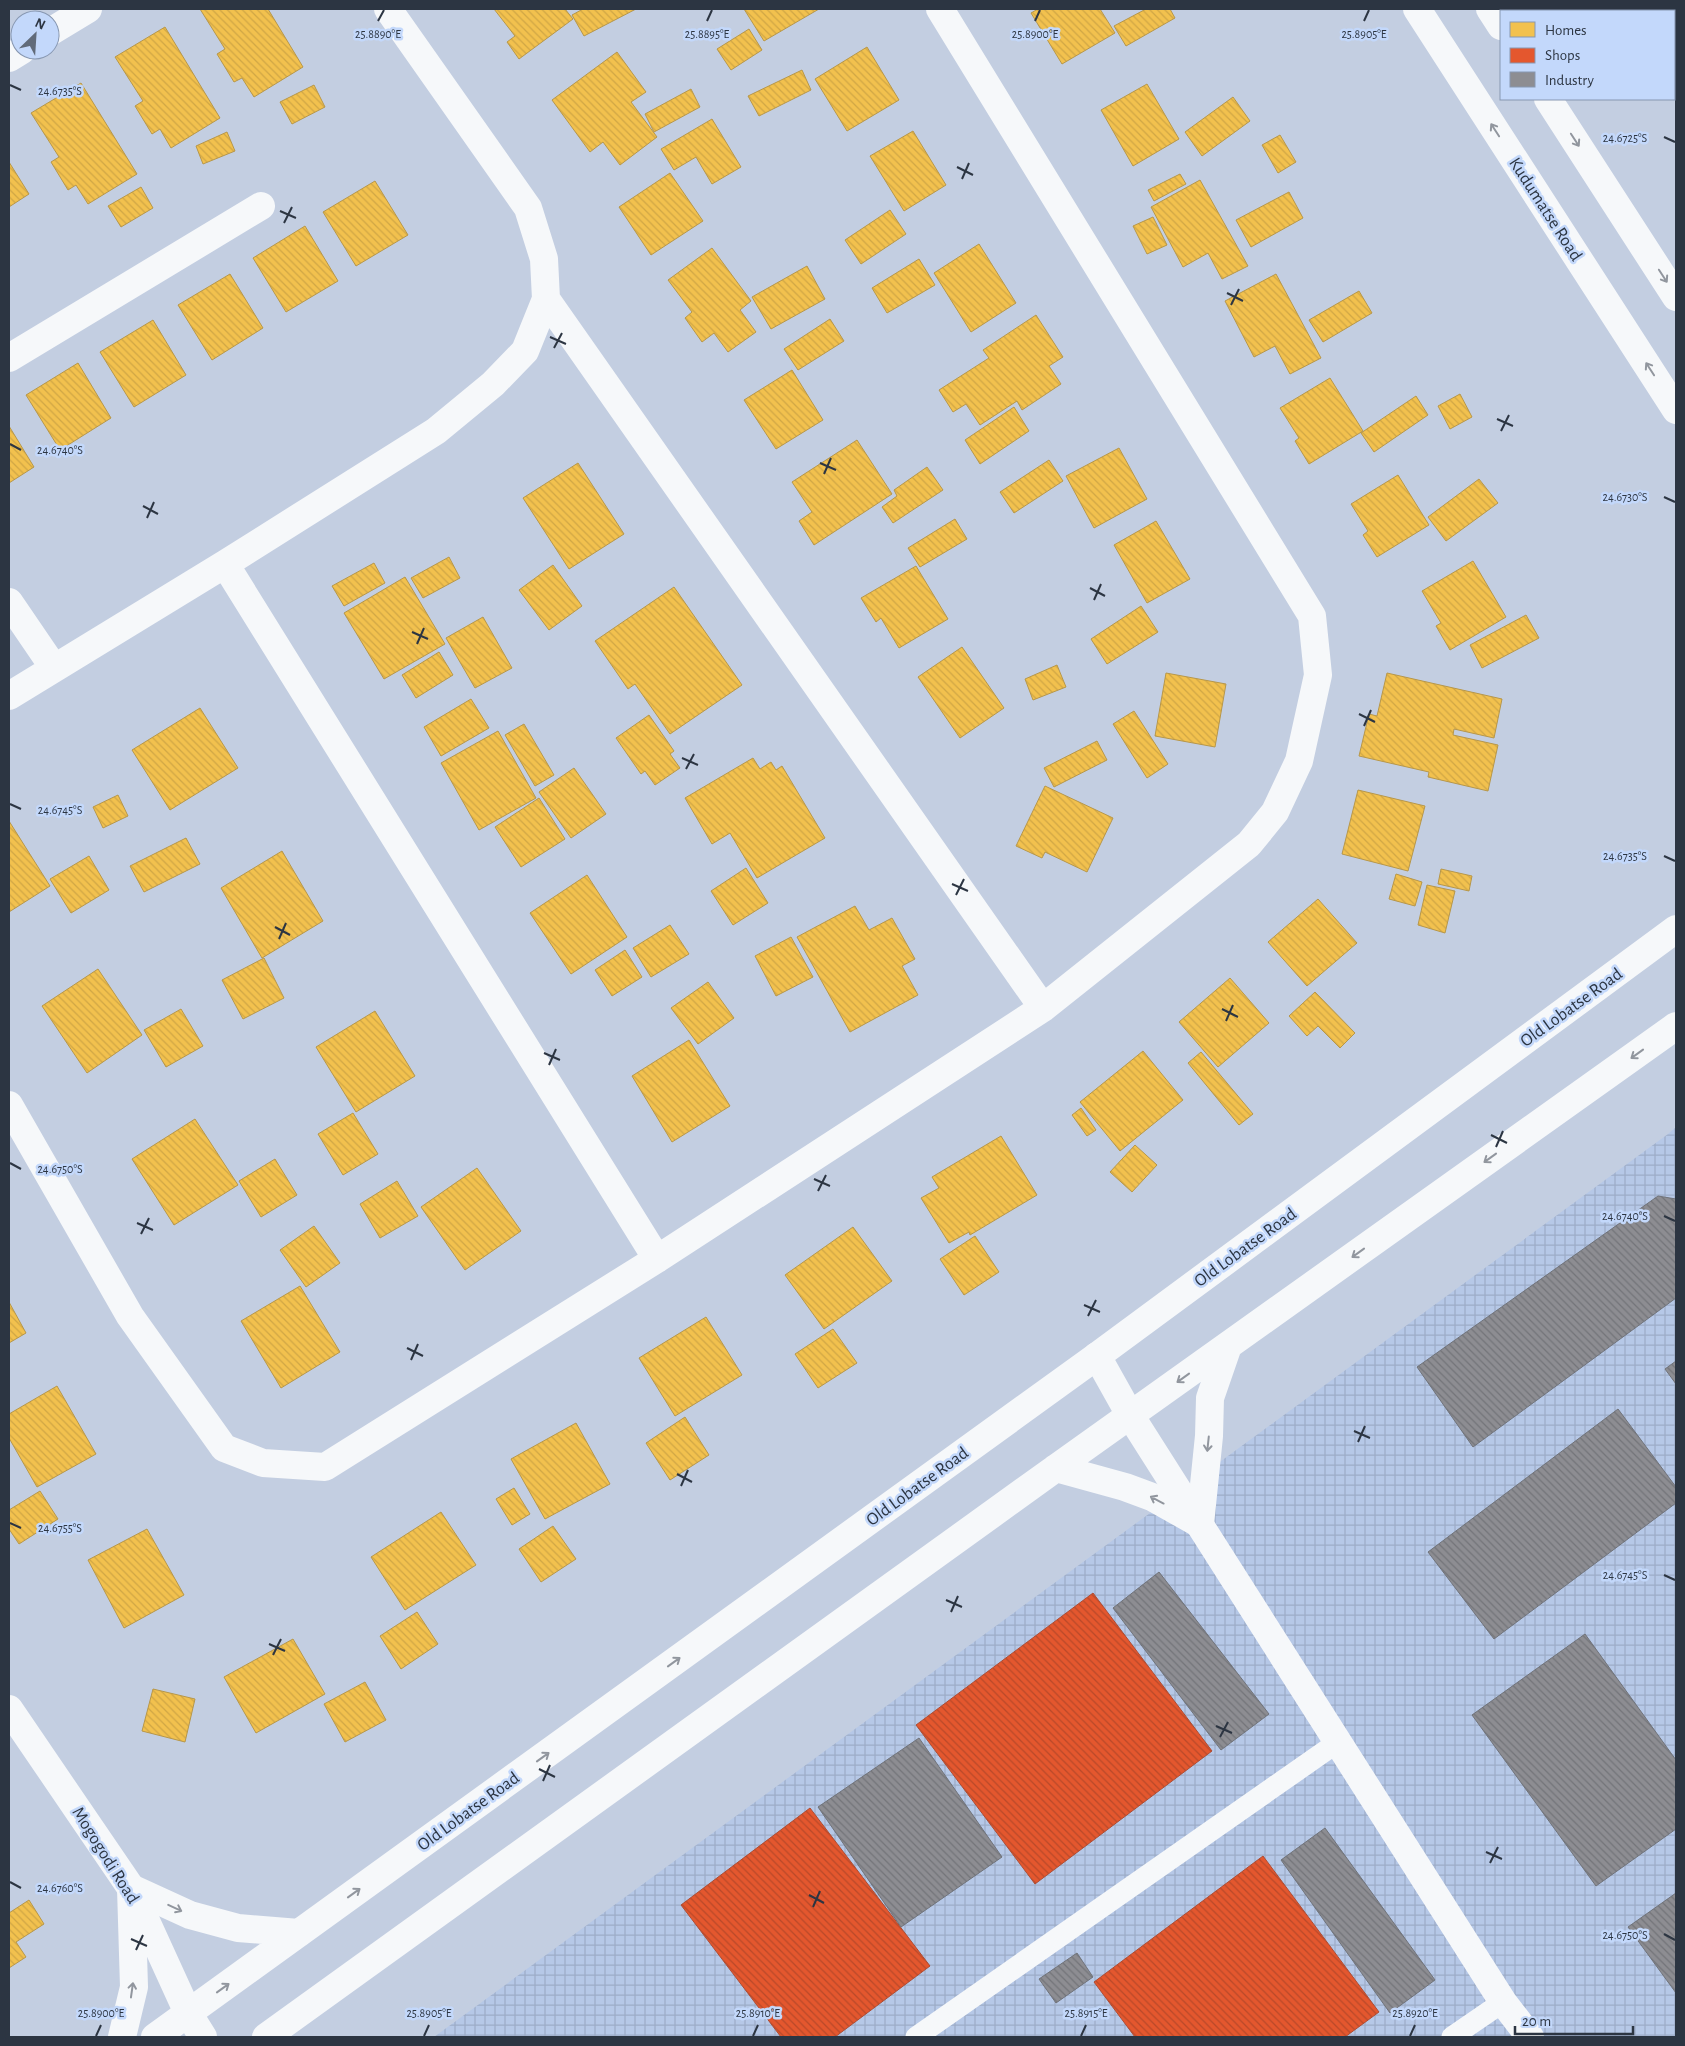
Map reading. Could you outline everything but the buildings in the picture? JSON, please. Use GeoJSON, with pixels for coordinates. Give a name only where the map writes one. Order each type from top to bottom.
{"type":"FeatureCollection","features":[{"type":"Feature","properties":{"kind":"street"},"geometry":{"type":"LineString","coordinates":[[60,26],[88,9]]}},
{"type":"Feature","properties":{"kind":"street"},"geometry":{"type":"LineString","coordinates":[[9,696],[225,564],[436,431],[493,384],[525,351],[546,300],[544,259],[528,208],[388,9]]}},
{"type":"Feature","properties":{"kind":"street"},"geometry":{"type":"LineString","coordinates":[[9,1105],[130,1316],[224,1448],[263,1463],[325,1467],[657,1259],[1043,1008],[1249,844],[1275,812],[1299,761],[1318,675],[1312,616],[940,9]]}},
{"type":"Feature","properties":{"kind":"street","name":"Kudumatse Road"},"geometry":{"type":"LineString","coordinates":[[1417,9],[1676,410]]}},
{"type":"Feature","properties":{"kind":"street"},"geometry":{"type":"LineString","coordinates":[[1490,9],[1500,24]]}},
{"type":"Feature","properties":{"kind":"street"},"geometry":{"type":"LineString","coordinates":[[1549,100],[1676,297]]}},
{"type":"Feature","properties":{"kind":"street"},"geometry":{"type":"LineString","coordinates":[[9,358],[261,206]]}},
{"type":"Feature","properties":{"kind":"street"},"geometry":{"type":"LineString","coordinates":[[546,300],[1043,1008]]}},
{"type":"Feature","properties":{"kind":"street"},"geometry":{"type":"LineString","coordinates":[[225,564],[657,1259]]}},
{"type":"Feature","properties":{"kind":"street"},"geometry":{"type":"LineString","coordinates":[[9,602],[54,668]]}},
{"type":"Feature","properties":{"kind":"street","name":"Old Lobatse Road"},"geometry":{"type":"LineString","coordinates":[[155,2037],[1097,1356],[1676,929]]}},
{"type":"Feature","properties":{"kind":"street"},"geometry":{"type":"LineString","coordinates":[[266,2037],[1056,1468],[1676,1026]]}},
{"type":"Feature","properties":{"kind":"street"},"geometry":{"type":"LineString","coordinates":[[1200,1524],[1209,1436],[1210,1398],[1228,1346]]}},
{"type":"Feature","properties":{"kind":"street"},"geometry":{"type":"LineString","coordinates":[[1097,1356],[1130,1415],[1503,2002],[1530,2037]]}},
{"type":"Feature","properties":{"kind":"street"},"geometry":{"type":"LineString","coordinates":[[1056,1468],[1125,1487],[1152,1497],[1200,1524]]}},
{"type":"Feature","properties":{"kind":"street","name":"Mogogodi Road"},"geometry":{"type":"LineString","coordinates":[[9,1709],[131,1888],[188,2013],[203,2037]]}},
{"type":"Feature","properties":{"kind":"street"},"geometry":{"type":"LineString","coordinates":[[122,2037],[134,1987],[131,1888],[190,1915],[238,1928],[299,1933]]}},
{"type":"Feature","properties":{"kind":"lane"},"geometry":{"type":"LineString","coordinates":[[916,2037],[1338,1742]]}},
{"type":"Feature","properties":{"kind":"lane"},"geometry":{"type":"LineString","coordinates":[[1452,2037],[1503,2002]]}},
{"type":"Feature","properties":{"kind":"shaded area"},"geometry":{"type":"Polygon","coordinates":[[[1676,1127],[1676,2037],[434,2037],[1668,1134],[1676,1127]]]}}]}
